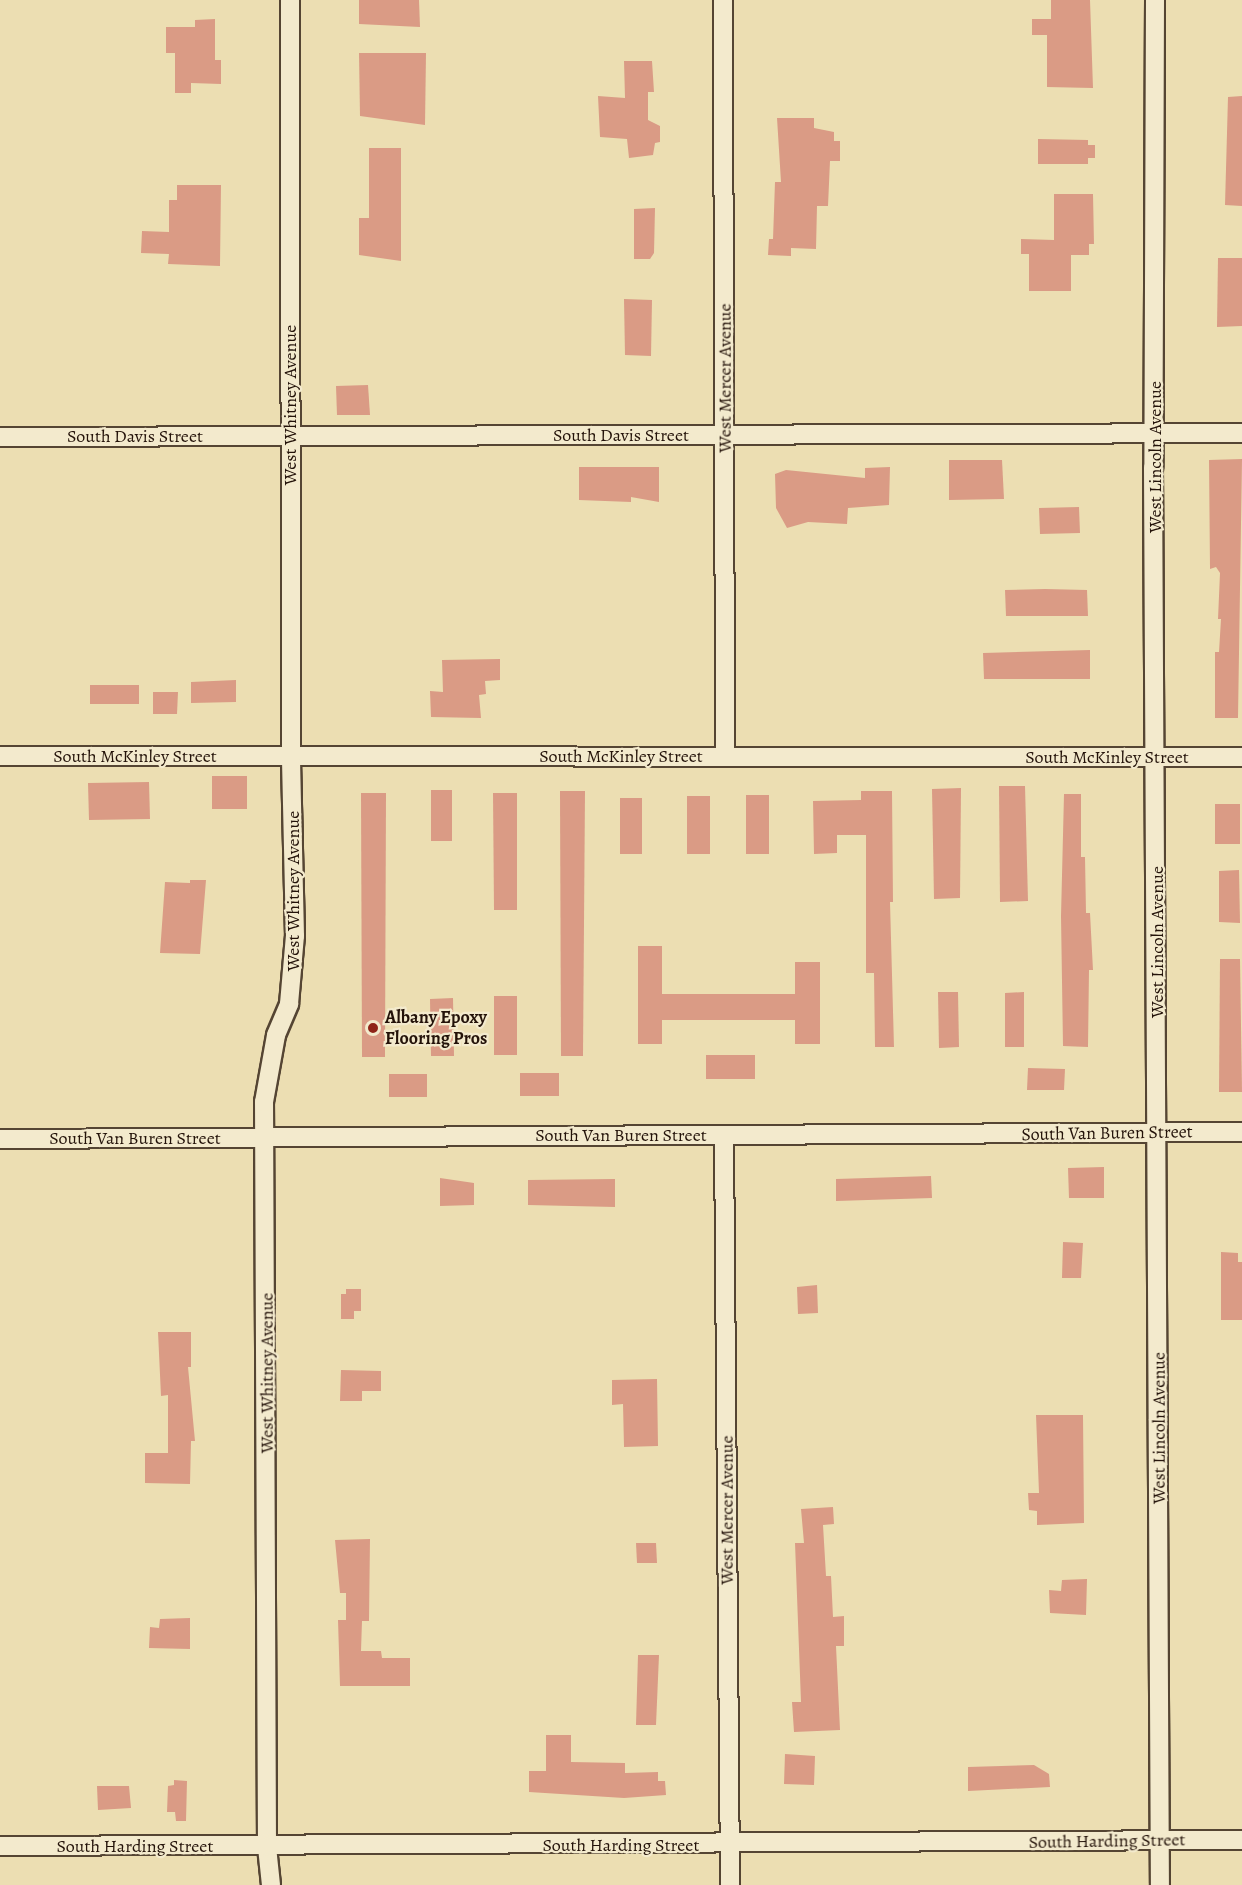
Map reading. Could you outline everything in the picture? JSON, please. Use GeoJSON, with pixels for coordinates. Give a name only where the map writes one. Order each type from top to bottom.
{"type":"FeatureCollection","features":[{"type":"Feature","properties":{"kind":"street","name":"West Whitney Avenue"},"geometry":{"type":"LineString","coordinates":[[271,1885],[267,1846],[266,1136],[268,1069],[289,1004],[293,969],[290,0]]}},
{"type":"Feature","properties":{"kind":"street","name":"West Mercer Avenue"},"geometry":{"type":"LineString","coordinates":[[723,0],[725,756]]}},
{"type":"Feature","properties":{"kind":"street","name":"West Lincoln Avenue"},"geometry":{"type":"LineString","coordinates":[[1155,0],[1154,433],[1160,1885]]}},
{"type":"Feature","properties":{"kind":"street","name":"South Davis Street"},"geometry":{"type":"LineString","coordinates":[[0,436],[1242,434]]}},
{"type":"Feature","properties":{"kind":"street","name":"South McKinley Street"},"geometry":{"type":"LineString","coordinates":[[0,756],[1242,757]]}},
{"type":"Feature","properties":{"kind":"street","name":"South Van Buren Street"},"geometry":{"type":"LineString","coordinates":[[0,1139],[1242,1132]]}},
{"type":"Feature","properties":{"kind":"street","name":"West Mercer Avenue"},"geometry":{"type":"LineString","coordinates":[[724,1135],[730,1885]]}},
{"type":"Feature","properties":{"kind":"street","name":"South Harding Street"},"geometry":{"type":"LineString","coordinates":[[0,1846],[731,1845],[1242,1840]]}},
{"type":"Feature","properties":{"kind":"building"},"geometry":{"type":"Polygon","coordinates":[[[359,0],[419,0],[420,27],[359,24],[359,0]]]}},
{"type":"Feature","properties":{"kind":"building"},"geometry":{"type":"Polygon","coordinates":[[[1051,0],[1090,0],[1093,88],[1047,87],[1047,35],[1032,35],[1032,19],[1051,19],[1051,0]]]}},
{"type":"Feature","properties":{"kind":"building"},"geometry":{"type":"Polygon","coordinates":[[[215,19],[215,60],[221,60],[221,84],[191,83],[191,93],[175,93],[175,53],[166,53],[166,27],[195,27],[195,20],[215,19]]]}},
{"type":"Feature","properties":{"kind":"building"},"geometry":{"type":"Polygon","coordinates":[[[359,53],[426,53],[425,125],[360,116],[359,53]]]}},
{"type":"Feature","properties":{"kind":"building"},"geometry":{"type":"Polygon","coordinates":[[[624,61],[652,61],[654,92],[648,92],[648,120],[660,126],[660,142],[655,143],[653,155],[629,158],[627,139],[600,137],[598,96],[625,98],[624,61]]]}},
{"type":"Feature","properties":{"kind":"building"},"geometry":{"type":"Polygon","coordinates":[[[1242,96],[1242,206],[1225,205],[1228,97],[1242,96]]]}},
{"type":"Feature","properties":{"kind":"building"},"geometry":{"type":"Polygon","coordinates":[[[777,118],[814,118],[814,128],[834,132],[834,141],[840,141],[840,161],[830,161],[828,206],[817,206],[816,249],[791,248],[791,256],[768,255],[769,239],[773,239],[775,182],[781,182],[777,118]]]}},
{"type":"Feature","properties":{"kind":"building"},"geometry":{"type":"Polygon","coordinates":[[[1038,139],[1088,140],[1088,145],[1095,145],[1095,158],[1088,158],[1088,164],[1038,164],[1038,139]]]}},
{"type":"Feature","properties":{"kind":"building"},"geometry":{"type":"Polygon","coordinates":[[[369,148],[401,148],[401,261],[359,255],[359,218],[369,218],[369,148]]]}},
{"type":"Feature","properties":{"kind":"building"},"geometry":{"type":"Polygon","coordinates":[[[177,185],[221,185],[220,266],[168,264],[169,254],[141,253],[142,231],[169,232],[169,200],[177,200],[177,185]]]}},
{"type":"Feature","properties":{"kind":"building"},"geometry":{"type":"Polygon","coordinates":[[[1054,194],[1093,194],[1094,244],[1089,244],[1089,255],[1071,255],[1071,291],[1029,291],[1029,254],[1021,254],[1021,239],[1054,240],[1054,194]]]}},
{"type":"Feature","properties":{"kind":"building"},"geometry":{"type":"Polygon","coordinates":[[[655,208],[654,253],[650,259],[634,259],[634,209],[655,208]]]}},
{"type":"Feature","properties":{"kind":"building"},"geometry":{"type":"Polygon","coordinates":[[[1218,258],[1242,258],[1242,326],[1217,327],[1218,258]]]}},
{"type":"Feature","properties":{"kind":"building"},"geometry":{"type":"Polygon","coordinates":[[[624,299],[652,300],[651,356],[625,355],[624,299]]]}},
{"type":"Feature","properties":{"kind":"building"},"geometry":{"type":"Polygon","coordinates":[[[368,385],[370,415],[337,415],[336,386],[368,385]]]}},
{"type":"Feature","properties":{"kind":"building"},"geometry":{"type":"Polygon","coordinates":[[[1242,459],[1238,718],[1215,718],[1215,652],[1219,652],[1221,619],[1218,619],[1220,573],[1216,567],[1210,569],[1209,460],[1242,459]]]}},
{"type":"Feature","properties":{"kind":"building"},"geometry":{"type":"Polygon","coordinates":[[[949,460],[1002,460],[1004,499],[949,500],[949,460]]]}},
{"type":"Feature","properties":{"kind":"building"},"geometry":{"type":"Polygon","coordinates":[[[579,467],[659,467],[659,502],[631,497],[631,502],[579,500],[579,467]]]}},
{"type":"Feature","properties":{"kind":"building"},"geometry":{"type":"Polygon","coordinates":[[[890,467],[889,505],[848,508],[847,524],[808,522],[787,528],[776,508],[775,474],[786,470],[865,478],[865,468],[890,467]]]}},
{"type":"Feature","properties":{"kind":"building"},"geometry":{"type":"Polygon","coordinates":[[[1079,507],[1080,533],[1040,534],[1039,508],[1079,507]]]}},
{"type":"Feature","properties":{"kind":"building"},"geometry":{"type":"Polygon","coordinates":[[[1005,590],[1087,590],[1088,616],[1006,616],[1005,590]]]}},
{"type":"Feature","properties":{"kind":"building"},"geometry":{"type":"Polygon","coordinates":[[[1090,650],[1090,679],[984,679],[983,653],[1090,650]]]}},
{"type":"Feature","properties":{"kind":"building"},"geometry":{"type":"Polygon","coordinates":[[[500,659],[500,680],[485,681],[486,694],[479,695],[481,718],[431,717],[430,691],[443,692],[442,660],[500,659]]]}},
{"type":"Feature","properties":{"kind":"building"},"geometry":{"type":"Polygon","coordinates":[[[236,680],[236,702],[191,703],[191,682],[236,680]]]}},
{"type":"Feature","properties":{"kind":"building"},"geometry":{"type":"Polygon","coordinates":[[[90,685],[139,685],[139,704],[90,704],[90,685]]]}},
{"type":"Feature","properties":{"kind":"building"},"geometry":{"type":"Polygon","coordinates":[[[153,692],[178,692],[177,714],[153,714],[153,692]]]}},
{"type":"Feature","properties":{"kind":"building"},"geometry":{"type":"Polygon","coordinates":[[[212,776],[247,776],[247,809],[212,809],[212,776]]]}},
{"type":"Feature","properties":{"kind":"building"},"geometry":{"type":"Polygon","coordinates":[[[149,782],[150,819],[89,820],[88,783],[149,782]]]}},
{"type":"Feature","properties":{"kind":"building"},"geometry":{"type":"Polygon","coordinates":[[[999,786],[1025,786],[1028,901],[1000,902],[999,786]]]}},
{"type":"Feature","properties":{"kind":"building"},"geometry":{"type":"Polygon","coordinates":[[[961,788],[960,898],[934,899],[932,789],[961,788]]]}},
{"type":"Feature","properties":{"kind":"building"},"geometry":{"type":"Polygon","coordinates":[[[431,790],[452,790],[452,841],[431,841],[431,790]]]}},
{"type":"Feature","properties":{"kind":"building"},"geometry":{"type":"Polygon","coordinates":[[[560,791],[585,791],[583,1056],[561,1056],[560,791]]]}},
{"type":"Feature","properties":{"kind":"building"},"geometry":{"type":"Polygon","coordinates":[[[861,791],[892,791],[893,902],[890,902],[894,1047],[875,1047],[874,973],[866,973],[866,835],[837,835],[837,853],[814,854],[813,801],[861,800],[861,791]]]}},
{"type":"Feature","properties":{"kind":"building"},"geometry":{"type":"Polygon","coordinates":[[[361,793],[386,793],[385,1057],[362,1057],[361,793]]]}},
{"type":"Feature","properties":{"kind":"building"},"geometry":{"type":"Polygon","coordinates":[[[493,793],[517,793],[517,910],[494,910],[493,793]]]}},
{"type":"Feature","properties":{"kind":"building"},"geometry":{"type":"Polygon","coordinates":[[[1064,794],[1081,794],[1081,857],[1085,857],[1086,913],[1090,913],[1093,970],[1089,970],[1088,1047],[1063,1046],[1061,916],[1064,794]]]}},
{"type":"Feature","properties":{"kind":"building"},"geometry":{"type":"Polygon","coordinates":[[[746,795],[769,795],[769,854],[746,854],[746,795]]]}},
{"type":"Feature","properties":{"kind":"building"},"geometry":{"type":"Polygon","coordinates":[[[687,796],[710,796],[710,854],[687,854],[687,796]]]}},
{"type":"Feature","properties":{"kind":"building"},"geometry":{"type":"Polygon","coordinates":[[[620,798],[642,798],[642,854],[620,854],[620,798]]]}},
{"type":"Feature","properties":{"kind":"building"},"geometry":{"type":"Polygon","coordinates":[[[1215,804],[1240,804],[1240,844],[1215,844],[1215,804]]]}},
{"type":"Feature","properties":{"kind":"building"},"geometry":{"type":"Polygon","coordinates":[[[1239,870],[1240,923],[1219,922],[1219,871],[1239,870]]]}},
{"type":"Feature","properties":{"kind":"building"},"geometry":{"type":"Polygon","coordinates":[[[190,880],[206,880],[200,954],[160,953],[165,882],[190,883],[190,880]]]}},
{"type":"Feature","properties":{"kind":"building"},"geometry":{"type":"Polygon","coordinates":[[[638,946],[662,946],[662,994],[795,994],[795,962],[820,962],[820,1044],[795,1044],[795,1020],[662,1020],[662,1044],[638,1044],[638,946]]]}},
{"type":"Feature","properties":{"kind":"building"},"geometry":{"type":"Polygon","coordinates":[[[1220,959],[1240,959],[1242,1092],[1219,1092],[1220,959]]]}},
{"type":"Feature","properties":{"kind":"building"},"geometry":{"type":"Polygon","coordinates":[[[938,992],[958,992],[959,1047],[939,1048],[938,992]]]}},
{"type":"Feature","properties":{"kind":"building"},"geometry":{"type":"Polygon","coordinates":[[[1024,992],[1024,1047],[1005,1047],[1005,993],[1024,992]]]}},
{"type":"Feature","properties":{"kind":"building"},"geometry":{"type":"Polygon","coordinates":[[[494,996],[517,996],[517,1055],[494,1055],[494,996]]]}},
{"type":"Feature","properties":{"kind":"building"},"geometry":{"type":"Polygon","coordinates":[[[453,998],[454,1056],[431,1056],[430,999],[453,998]]]}},
{"type":"Feature","properties":{"kind":"building"},"geometry":{"type":"Polygon","coordinates":[[[706,1055],[755,1055],[755,1079],[706,1079],[706,1055]]]}},
{"type":"Feature","properties":{"kind":"building"},"geometry":{"type":"Polygon","coordinates":[[[1028,1068],[1065,1069],[1064,1090],[1027,1090],[1028,1068]]]}},
{"type":"Feature","properties":{"kind":"building"},"geometry":{"type":"Polygon","coordinates":[[[520,1073],[559,1073],[559,1096],[520,1096],[520,1073]]]}},
{"type":"Feature","properties":{"kind":"building"},"geometry":{"type":"Polygon","coordinates":[[[389,1074],[427,1074],[427,1097],[389,1097],[389,1074]]]}},
{"type":"Feature","properties":{"kind":"building"},"geometry":{"type":"Polygon","coordinates":[[[1104,1167],[1104,1198],[1069,1198],[1068,1168],[1104,1167]]]}},
{"type":"Feature","properties":{"kind":"building"},"geometry":{"type":"Polygon","coordinates":[[[931,1176],[932,1198],[836,1201],[836,1179],[931,1176]]]}},
{"type":"Feature","properties":{"kind":"building"},"geometry":{"type":"Polygon","coordinates":[[[440,1178],[474,1183],[474,1205],[440,1206],[440,1178]]]}},
{"type":"Feature","properties":{"kind":"building"},"geometry":{"type":"Polygon","coordinates":[[[615,1179],[615,1207],[528,1205],[528,1180],[615,1179]]]}},
{"type":"Feature","properties":{"kind":"building"},"geometry":{"type":"Polygon","coordinates":[[[1063,1242],[1083,1243],[1081,1278],[1062,1278],[1063,1242]]]}},
{"type":"Feature","properties":{"kind":"building"},"geometry":{"type":"Polygon","coordinates":[[[1221,1252],[1238,1253],[1238,1262],[1242,1262],[1242,1320],[1221,1320],[1221,1252]]]}},
{"type":"Feature","properties":{"kind":"building"},"geometry":{"type":"Polygon","coordinates":[[[817,1285],[818,1313],[798,1314],[797,1287],[817,1285]]]}},
{"type":"Feature","properties":{"kind":"building"},"geometry":{"type":"Polygon","coordinates":[[[346,1289],[361,1289],[361,1311],[354,1311],[354,1319],[341,1319],[341,1294],[346,1294],[346,1289]]]}},
{"type":"Feature","properties":{"kind":"building"},"geometry":{"type":"Polygon","coordinates":[[[158,1332],[191,1332],[191,1367],[188,1367],[195,1441],[191,1441],[190,1484],[145,1483],[145,1453],[168,1453],[168,1395],[161,1396],[158,1332]]]}},
{"type":"Feature","properties":{"kind":"building"},"geometry":{"type":"Polygon","coordinates":[[[341,1370],[381,1371],[381,1391],[362,1391],[362,1401],[340,1401],[341,1370]]]}},
{"type":"Feature","properties":{"kind":"building"},"geometry":{"type":"Polygon","coordinates":[[[657,1379],[658,1446],[624,1447],[623,1404],[612,1405],[612,1380],[657,1379]]]}},
{"type":"Feature","properties":{"kind":"building"},"geometry":{"type":"Polygon","coordinates":[[[1036,1415],[1083,1415],[1084,1523],[1037,1525],[1037,1511],[1029,1510],[1028,1493],[1039,1493],[1036,1415]]]}},
{"type":"Feature","properties":{"kind":"building"},"geometry":{"type":"Polygon","coordinates":[[[833,1507],[834,1524],[823,1525],[826,1576],[831,1576],[833,1617],[844,1616],[844,1646],[836,1646],[840,1730],[794,1732],[792,1702],[801,1702],[795,1543],[804,1543],[801,1509],[833,1507]]]}},
{"type":"Feature","properties":{"kind":"building"},"geometry":{"type":"Polygon","coordinates":[[[370,1539],[369,1621],[362,1621],[361,1651],[381,1651],[382,1658],[410,1658],[410,1686],[340,1686],[338,1620],[346,1620],[346,1593],[340,1593],[335,1540],[370,1539]]]}},
{"type":"Feature","properties":{"kind":"building"},"geometry":{"type":"Polygon","coordinates":[[[636,1543],[656,1543],[657,1563],[637,1563],[636,1543]]]}},
{"type":"Feature","properties":{"kind":"building"},"geometry":{"type":"Polygon","coordinates":[[[1087,1579],[1086,1615],[1050,1613],[1049,1590],[1061,1591],[1062,1580],[1087,1579]]]}},
{"type":"Feature","properties":{"kind":"building"},"geometry":{"type":"Polygon","coordinates":[[[190,1618],[190,1649],[149,1648],[150,1627],[159,1628],[160,1619],[190,1618]]]}},
{"type":"Feature","properties":{"kind":"building"},"geometry":{"type":"Polygon","coordinates":[[[638,1655],[659,1655],[656,1725],[636,1725],[638,1655]]]}},
{"type":"Feature","properties":{"kind":"building"},"geometry":{"type":"Polygon","coordinates":[[[546,1735],[571,1735],[571,1762],[625,1763],[625,1773],[658,1772],[658,1781],[665,1781],[666,1795],[624,1798],[529,1792],[529,1771],[546,1771],[546,1735]]]}},
{"type":"Feature","properties":{"kind":"building"},"geometry":{"type":"Polygon","coordinates":[[[785,1754],[815,1756],[814,1785],[784,1784],[785,1754]]]}},
{"type":"Feature","properties":{"kind":"building"},"geometry":{"type":"Polygon","coordinates":[[[1034,1765],[1049,1774],[1050,1787],[968,1791],[968,1767],[1034,1765]]]}},
{"type":"Feature","properties":{"kind":"building"},"geometry":{"type":"Polygon","coordinates":[[[174,1780],[187,1781],[186,1821],[176,1821],[175,1812],[167,1812],[168,1786],[174,1785],[174,1780]]]}},
{"type":"Feature","properties":{"kind":"building"},"geometry":{"type":"Polygon","coordinates":[[[97,1786],[129,1786],[131,1808],[98,1810],[97,1786]]]}},
{"type":"Feature","properties":{"kind":"place","name":"Albany Epoxy Flooring Pros"},"geometry":{"type":"Point","coordinates":[373,1028]}}]}
